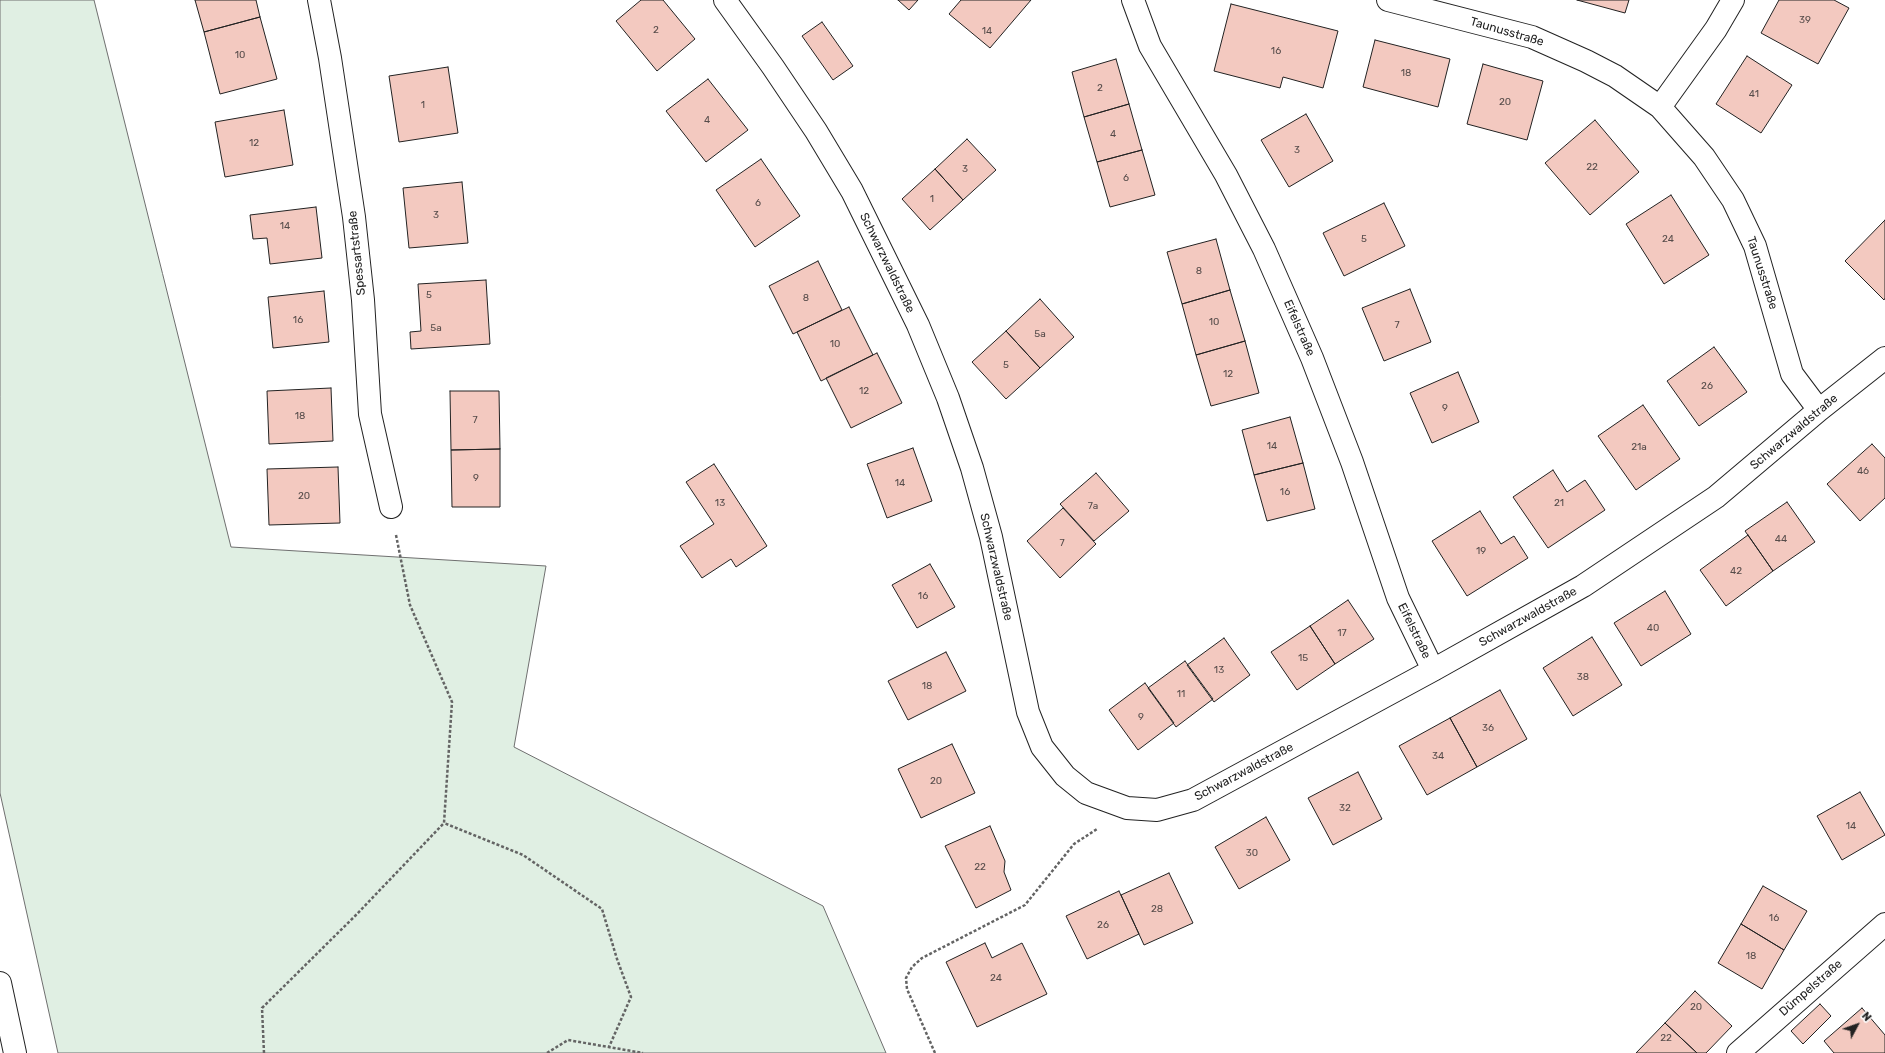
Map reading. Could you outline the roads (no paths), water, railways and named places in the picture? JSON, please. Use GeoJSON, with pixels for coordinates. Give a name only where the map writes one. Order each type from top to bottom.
{"type":"FeatureCollection","features":[{"type":"Feature","properties":{"kind":"main road","name":"Spessartstraße"},"geometry":{"type":"LineString","coordinates":[[319,0],[330,58],[354,217],[363,300],[370,414],[391,507]]}},
{"type":"Feature","properties":{"kind":"main road","name":"Schwarzwaldstraße"},"geometry":{"type":"LineString","coordinates":[[725,0],[816,131],[852,191],[921,332],[948,398],[972,468],[991,537],[1028,712],[1042,747],[1065,776],[1086,793],[1127,808],[1157,810],[1193,800],[1433,670],[1583,586],[1716,497],[1819,410],[1885,358]]}},
{"type":"Feature","properties":{"kind":"main road","name":"Eifelstraße"},"geometry":{"type":"LineString","coordinates":[[1133,0],[1150,46],[1226,175],[1264,249],[1312,358],[1339,427],[1398,598],[1433,670]]}},
{"type":"Feature","properties":{"kind":"main road","name":"Taunusstraße"},"geometry":{"type":"LineString","coordinates":[[1388,0],[1532,37],[1586,61],[1615,76],[1660,107],[1704,157],[1733,200],[1755,246],[1792,374],[1819,410]]}},
{"type":"Feature","properties":{"kind":"main road"},"geometry":{"type":"LineString","coordinates":[[1660,107],[1716,29],[1733,0]]}},
{"type":"Feature","properties":{"kind":"main road","name":"Dümpelstraße"},"geometry":{"type":"LineString","coordinates":[[1738,1053],[1883,929]]}},
{"type":"Feature","properties":{"kind":"main road"},"geometry":{"type":"LineString","coordinates":[[0,983],[15,1053]]}}]}
